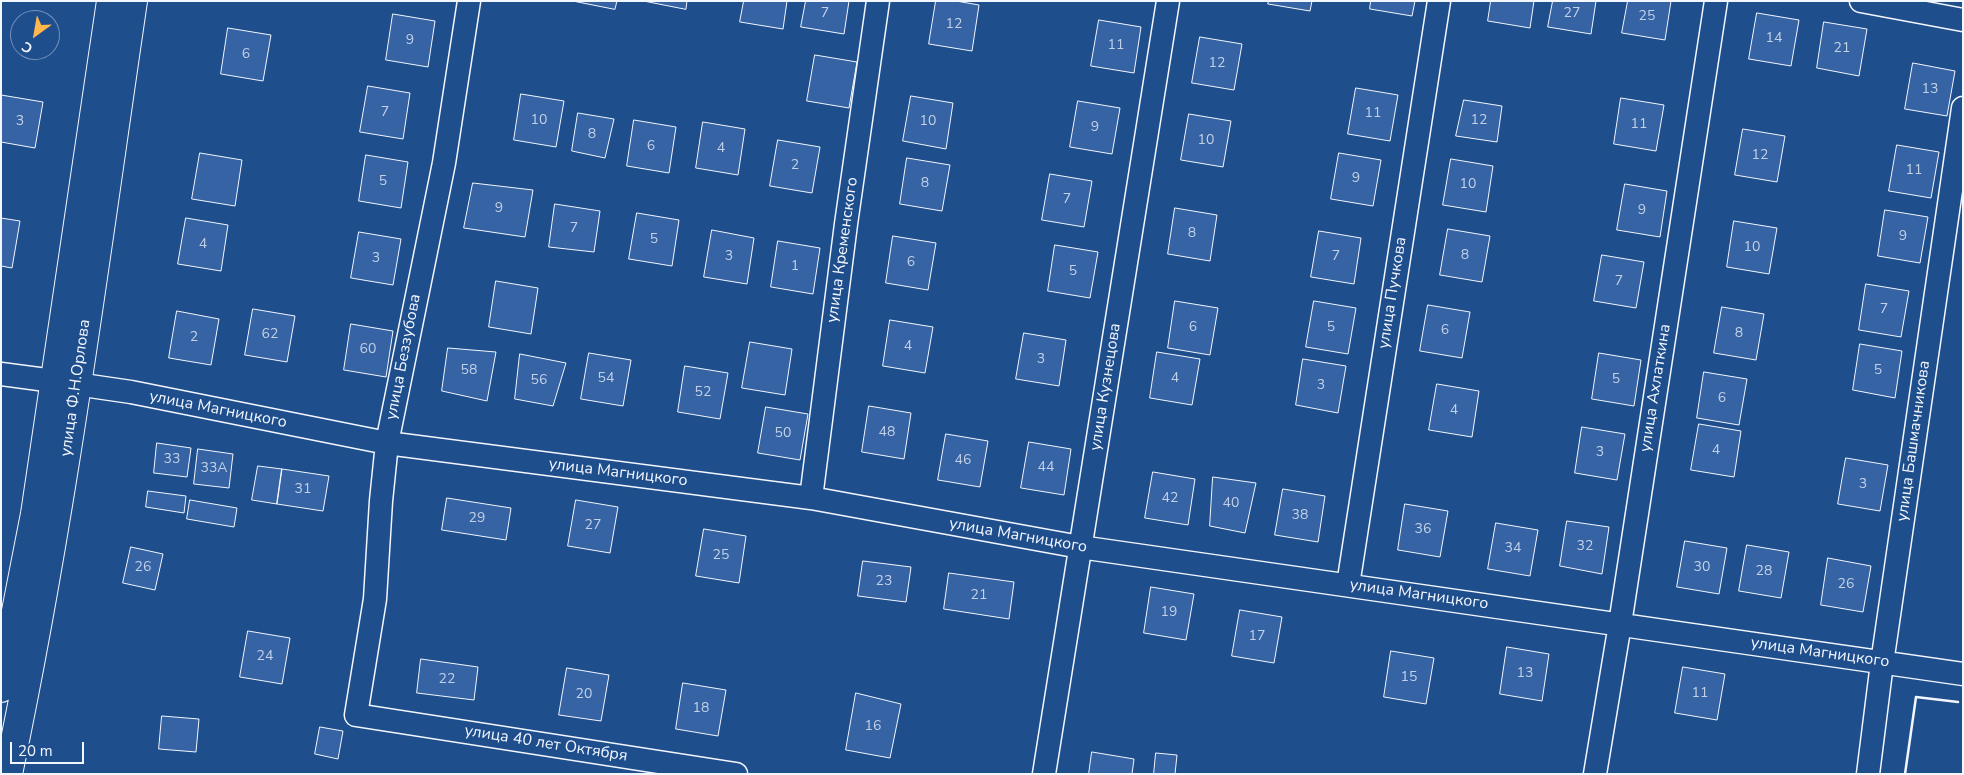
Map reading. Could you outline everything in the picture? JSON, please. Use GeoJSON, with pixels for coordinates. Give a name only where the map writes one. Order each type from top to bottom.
{"type":"FeatureCollection","features":[{"type":"Feature","properties":{"kind":"main road","name":"улица Ф.Н.Орлова"},"geometry":{"type":"LineString","coordinates":[[8,774],[31,666],[56,524],[65,382],[111,1]]}},
{"type":"Feature","properties":{"kind":"main road","name":"улица Ф.Н.Орлова"},"geometry":{"type":"LineString","coordinates":[[1,688],[4,661],[65,382],[134,1]]}},
{"type":"Feature","properties":{"kind":"street","name":"улица Беззубова"},"geometry":{"type":"LineString","coordinates":[[356,715],[375,599],[381,501],[387,443],[444,162],[469,1]]}},
{"type":"Feature","properties":{"kind":"street","name":"улица Кременского"},"geometry":{"type":"LineString","coordinates":[[811,498],[846,224],[878,1]]}},
{"type":"Feature","properties":{"kind":"street","name":"улица Кузнецова"},"geometry":{"type":"LineString","coordinates":[[1044,774],[1168,1]]}},
{"type":"Feature","properties":{"kind":"street","name":"улица Пучкова"},"geometry":{"type":"LineString","coordinates":[[1348,585],[1439,1]]}},
{"type":"Feature","properties":{"kind":"street","name":"улица Ахлаткина"},"geometry":{"type":"LineString","coordinates":[[1594,774],[1620,624],[1716,1]]}},
{"type":"Feature","properties":{"kind":"street"},"geometry":{"type":"LineString","coordinates":[[1861,1],[1963,20]]}},
{"type":"Feature","properties":{"kind":"street","name":"улица Башмачникова"},"geometry":{"type":"LineString","coordinates":[[1868,774],[1882,663],[1963,108]]}},
{"type":"Feature","properties":{"kind":"street","name":"улица Магницкого"},"geometry":{"type":"LineString","coordinates":[[1,374],[132,392],[387,443],[811,498],[1080,547],[1963,674]]}},
{"type":"Feature","properties":{"kind":"street","name":"улица 40 лет Октября"},"geometry":{"type":"LineString","coordinates":[[356,715],[736,774]]}},
{"type":"Feature","properties":{"kind":"building"},"geometry":{"type":"Polygon","coordinates":[[[573,1],[617,1],[615,9],[573,1]]]}},
{"type":"Feature","properties":{"kind":"building"},"geometry":{"type":"Polygon","coordinates":[[[644,1],[687,1],[686,9],[644,1]]]}},
{"type":"Feature","properties":{"kind":"building"},"geometry":{"type":"Polygon","coordinates":[[[744,1],[787,1],[783,29],[740,22],[744,1]]]}},
{"type":"Feature","properties":{"kind":"building"},"geometry":{"type":"Polygon","coordinates":[[[806,1],[849,1],[844,34],[801,27],[806,1]]]}},
{"type":"Feature","properties":{"kind":"building"},"geometry":{"type":"Polygon","coordinates":[[[936,1],[956,1],[979,5],[972,51],[929,44],[936,1]]]}},
{"type":"Feature","properties":{"kind":"building"},"geometry":{"type":"Polygon","coordinates":[[[1269,1],[1312,1],[1310,11],[1268,4],[1269,1]]]}},
{"type":"Feature","properties":{"kind":"building"},"geometry":{"type":"Polygon","coordinates":[[[1371,1],[1415,1],[1412,16],[1370,9],[1371,1]]]}},
{"type":"Feature","properties":{"kind":"building"},"geometry":{"type":"Polygon","coordinates":[[[1491,1],[1534,1],[1530,28],[1488,21],[1491,1]]]}},
{"type":"Feature","properties":{"kind":"building"},"geometry":{"type":"Polygon","coordinates":[[[1553,1],[1596,1],[1591,34],[1548,27],[1553,1]]]}},
{"type":"Feature","properties":{"kind":"building"},"geometry":{"type":"Polygon","coordinates":[[[1628,1],[1671,1],[1665,40],[1622,33],[1628,1]]]}},
{"type":"Feature","properties":{"kind":"building"},"geometry":{"type":"Polygon","coordinates":[[[1757,13],[1799,20],[1791,66],[1749,59],[1757,13]]]}},
{"type":"Feature","properties":{"kind":"building"},"geometry":{"type":"Polygon","coordinates":[[[393,14],[435,21],[428,67],[386,60],[393,14]]]}},
{"type":"Feature","properties":{"kind":"building"},"geometry":{"type":"Polygon","coordinates":[[[1099,20],[1141,27],[1134,73],[1091,66],[1099,20]]]}},
{"type":"Feature","properties":{"kind":"building"},"geometry":{"type":"Polygon","coordinates":[[[1824,22],[1867,29],[1859,76],[1817,68],[1824,22]]]}},
{"type":"Feature","properties":{"kind":"building"},"geometry":{"type":"Polygon","coordinates":[[[228,28],[271,35],[263,81],[221,74],[228,28]]]}},
{"type":"Feature","properties":{"kind":"building"},"geometry":{"type":"Polygon","coordinates":[[[1200,37],[1242,44],[1234,90],[1192,83],[1200,37]]]}},
{"type":"Feature","properties":{"kind":"building"},"geometry":{"type":"Polygon","coordinates":[[[815,55],[857,62],[849,108],[807,101],[815,55]]]}},
{"type":"Feature","properties":{"kind":"building"},"geometry":{"type":"Polygon","coordinates":[[[1913,63],[1955,71],[1947,116],[1905,109],[1913,63]]]}},
{"type":"Feature","properties":{"kind":"building"},"geometry":{"type":"Polygon","coordinates":[[[368,86],[410,93],[403,139],[360,132],[368,86]]]}},
{"type":"Feature","properties":{"kind":"building"},"geometry":{"type":"Polygon","coordinates":[[[1356,88],[1398,95],[1390,141],[1348,134],[1356,88]]]}},
{"type":"Feature","properties":{"kind":"building"},"geometry":{"type":"Polygon","coordinates":[[[521,94],[564,101],[556,147],[514,140],[521,94]]]}},
{"type":"Feature","properties":{"kind":"building"},"geometry":{"type":"Polygon","coordinates":[[[1,95],[43,102],[35,148],[1,142],[1,95]]]}},
{"type":"Feature","properties":{"kind":"building"},"geometry":{"type":"Polygon","coordinates":[[[911,96],[953,103],[946,149],[903,141],[911,96]]]}},
{"type":"Feature","properties":{"kind":"building"},"geometry":{"type":"Polygon","coordinates":[[[1621,98],[1664,105],[1656,151],[1614,144],[1621,98]]]}},
{"type":"Feature","properties":{"kind":"building"},"geometry":{"type":"Polygon","coordinates":[[[1464,100],[1502,106],[1497,142],[1456,136],[1464,100]]]}},
{"type":"Feature","properties":{"kind":"building"},"geometry":{"type":"Polygon","coordinates":[[[1078,101],[1120,108],[1112,154],[1070,147],[1078,101]]]}},
{"type":"Feature","properties":{"kind":"building"},"geometry":{"type":"Polygon","coordinates":[[[578,113],[614,119],[605,158],[572,151],[578,113]]]}},
{"type":"Feature","properties":{"kind":"building"},"geometry":{"type":"Polygon","coordinates":[[[1189,114],[1231,121],[1223,167],[1181,160],[1189,114]]]}},
{"type":"Feature","properties":{"kind":"building"},"geometry":{"type":"Polygon","coordinates":[[[634,120],[676,127],[669,173],[627,166],[634,120]]]}},
{"type":"Feature","properties":{"kind":"building"},"geometry":{"type":"Polygon","coordinates":[[[703,122],[745,129],[738,175],[696,168],[703,122]]]}},
{"type":"Feature","properties":{"kind":"building"},"geometry":{"type":"Polygon","coordinates":[[[1743,129],[1785,136],[1777,182],[1735,175],[1743,129]]]}},
{"type":"Feature","properties":{"kind":"building"},"geometry":{"type":"Polygon","coordinates":[[[778,140],[820,147],[812,193],[770,186],[778,140]]]}},
{"type":"Feature","properties":{"kind":"building"},"geometry":{"type":"Polygon","coordinates":[[[1897,145],[1939,152],[1931,198],[1889,191],[1897,145]]]}},
{"type":"Feature","properties":{"kind":"building"},"geometry":{"type":"Polygon","coordinates":[[[200,153],[242,160],[235,206],[192,199],[200,153]]]}},
{"type":"Feature","properties":{"kind":"building"},"geometry":{"type":"Polygon","coordinates":[[[1339,153],[1381,160],[1373,206],[1331,199],[1339,153]]]}},
{"type":"Feature","properties":{"kind":"building"},"geometry":{"type":"Polygon","coordinates":[[[366,155],[408,162],[401,208],[359,201],[366,155]]]}},
{"type":"Feature","properties":{"kind":"building"},"geometry":{"type":"Polygon","coordinates":[[[907,158],[950,165],[942,211],[900,204],[907,158]]]}},
{"type":"Feature","properties":{"kind":"building"},"geometry":{"type":"Polygon","coordinates":[[[1451,159],[1493,166],[1486,212],[1443,205],[1451,159]]]}},
{"type":"Feature","properties":{"kind":"building"},"geometry":{"type":"Polygon","coordinates":[[[1050,174],[1092,181],[1084,227],[1042,220],[1050,174]]]}},
{"type":"Feature","properties":{"kind":"building"},"geometry":{"type":"Polygon","coordinates":[[[473,183],[533,190],[525,237],[464,228],[473,183]]]}},
{"type":"Feature","properties":{"kind":"building"},"geometry":{"type":"Polygon","coordinates":[[[1625,184],[1667,191],[1660,237],[1617,230],[1625,184]]]}},
{"type":"Feature","properties":{"kind":"building"},"geometry":{"type":"Polygon","coordinates":[[[555,204],[600,211],[594,252],[549,247],[555,204]]]}},
{"type":"Feature","properties":{"kind":"building"},"geometry":{"type":"Polygon","coordinates":[[[1175,208],[1217,215],[1210,261],[1168,254],[1175,208]]]}},
{"type":"Feature","properties":{"kind":"building"},"geometry":{"type":"Polygon","coordinates":[[[1885,210],[1928,217],[1920,263],[1878,256],[1885,210]]]}},
{"type":"Feature","properties":{"kind":"building"},"geometry":{"type":"Polygon","coordinates":[[[637,213],[679,220],[672,266],[629,259],[637,213]]]}},
{"type":"Feature","properties":{"kind":"building"},"geometry":{"type":"Polygon","coordinates":[[[1,218],[20,221],[12,268],[1,266],[1,218]]]}},
{"type":"Feature","properties":{"kind":"building"},"geometry":{"type":"Polygon","coordinates":[[[186,218],[228,225],[221,271],[178,264],[186,218]]]}},
{"type":"Feature","properties":{"kind":"building"},"geometry":{"type":"Polygon","coordinates":[[[1734,221],[1777,228],[1769,274],[1727,267],[1734,221]]]}},
{"type":"Feature","properties":{"kind":"building"},"geometry":{"type":"Polygon","coordinates":[[[1448,229],[1490,236],[1482,282],[1440,275],[1448,229]]]}},
{"type":"Feature","properties":{"kind":"building"},"geometry":{"type":"Polygon","coordinates":[[[712,230],[754,238],[747,284],[704,277],[712,230]]]}},
{"type":"Feature","properties":{"kind":"building"},"geometry":{"type":"Polygon","coordinates":[[[1319,231],[1361,238],[1354,284],[1311,277],[1319,231]]]}},
{"type":"Feature","properties":{"kind":"building"},"geometry":{"type":"Polygon","coordinates":[[[359,232],[401,239],[393,285],[351,278],[359,232]]]}},
{"type":"Feature","properties":{"kind":"building"},"geometry":{"type":"Polygon","coordinates":[[[893,236],[936,243],[928,290],[886,283],[893,236]]]}},
{"type":"Feature","properties":{"kind":"building"},"geometry":{"type":"Polygon","coordinates":[[[778,241],[820,248],[813,294],[771,287],[778,241]]]}},
{"type":"Feature","properties":{"kind":"building"},"geometry":{"type":"Polygon","coordinates":[[[1055,245],[1098,252],[1090,298],[1048,291],[1055,245]]]}},
{"type":"Feature","properties":{"kind":"building"},"geometry":{"type":"Polygon","coordinates":[[[1602,255],[1644,262],[1636,308],[1594,301],[1602,255]]]}},
{"type":"Feature","properties":{"kind":"building"},"geometry":{"type":"Polygon","coordinates":[[[496,281],[538,288],[531,334],[489,327],[496,281]]]}},
{"type":"Feature","properties":{"kind":"building"},"geometry":{"type":"Polygon","coordinates":[[[1866,284],[1909,291],[1901,337],[1859,330],[1866,284]]]}},
{"type":"Feature","properties":{"kind":"building"},"geometry":{"type":"Polygon","coordinates":[[[1175,301],[1218,308],[1210,355],[1168,348],[1175,301]]]}},
{"type":"Feature","properties":{"kind":"building"},"geometry":{"type":"Polygon","coordinates":[[[1314,301],[1356,308],[1348,354],[1306,347],[1314,301]]]}},
{"type":"Feature","properties":{"kind":"building"},"geometry":{"type":"Polygon","coordinates":[[[1428,305],[1470,312],[1462,358],[1420,351],[1428,305]]]}},
{"type":"Feature","properties":{"kind":"building"},"geometry":{"type":"Polygon","coordinates":[[[1722,307],[1764,314],[1756,360],[1714,353],[1722,307]]]}},
{"type":"Feature","properties":{"kind":"building"},"geometry":{"type":"Polygon","coordinates":[[[253,309],[295,316],[287,362],[245,355],[253,309]]]}},
{"type":"Feature","properties":{"kind":"building"},"geometry":{"type":"Polygon","coordinates":[[[177,311],[219,319],[211,365],[169,358],[177,311]]]}},
{"type":"Feature","properties":{"kind":"building"},"geometry":{"type":"Polygon","coordinates":[[[890,320],[933,327],[925,373],[883,366],[890,320]]]}},
{"type":"Feature","properties":{"kind":"building"},"geometry":{"type":"Polygon","coordinates":[[[351,324],[393,331],[386,377],[344,370],[351,324]]]}},
{"type":"Feature","properties":{"kind":"building"},"geometry":{"type":"Polygon","coordinates":[[[1024,333],[1066,340],[1059,386],[1016,379],[1024,333]]]}},
{"type":"Feature","properties":{"kind":"building"},"geometry":{"type":"Polygon","coordinates":[[[750,342],[792,349],[785,395],[742,388],[750,342]]]}},
{"type":"Feature","properties":{"kind":"building"},"geometry":{"type":"Polygon","coordinates":[[[1860,344],[1902,351],[1895,398],[1853,390],[1860,344]]]}},
{"type":"Feature","properties":{"kind":"building"},"geometry":{"type":"Polygon","coordinates":[[[448,348],[496,352],[487,401],[442,391],[448,348]]]}},
{"type":"Feature","properties":{"kind":"building"},"geometry":{"type":"Polygon","coordinates":[[[1157,352],[1200,359],[1192,405],[1150,398],[1157,352]]]}},
{"type":"Feature","properties":{"kind":"building"},"geometry":{"type":"Polygon","coordinates":[[[589,353],[631,360],[623,406],[581,399],[589,353]]]}},
{"type":"Feature","properties":{"kind":"building"},"geometry":{"type":"Polygon","coordinates":[[[1599,353],[1641,360],[1634,406],[1592,399],[1599,353]]]}},
{"type":"Feature","properties":{"kind":"building"},"geometry":{"type":"Polygon","coordinates":[[[520,354],[566,363],[553,406],[515,399],[520,354]]]}},
{"type":"Feature","properties":{"kind":"building"},"geometry":{"type":"Polygon","coordinates":[[[1303,359],[1346,366],[1338,413],[1296,405],[1303,359]]]}},
{"type":"Feature","properties":{"kind":"building"},"geometry":{"type":"Polygon","coordinates":[[[685,366],[728,373],[720,419],[678,412],[685,366]]]}},
{"type":"Feature","properties":{"kind":"building"},"geometry":{"type":"Polygon","coordinates":[[[1704,372],[1747,379],[1739,425],[1697,418],[1704,372]]]}},
{"type":"Feature","properties":{"kind":"building"},"geometry":{"type":"Polygon","coordinates":[[[1437,384],[1479,391],[1472,437],[1429,430],[1437,384]]]}},
{"type":"Feature","properties":{"kind":"building"},"geometry":{"type":"Polygon","coordinates":[[[869,406],[911,413],[904,459],[862,452],[869,406]]]}},
{"type":"Feature","properties":{"kind":"building"},"geometry":{"type":"Polygon","coordinates":[[[766,407],[808,414],[800,460],[758,453],[766,407]]]}},
{"type":"Feature","properties":{"kind":"building"},"geometry":{"type":"Polygon","coordinates":[[[1699,424],[1741,431],[1734,477],[1691,470],[1699,424]]]}},
{"type":"Feature","properties":{"kind":"building"},"geometry":{"type":"Polygon","coordinates":[[[1582,427],[1625,434],[1617,480],[1575,473],[1582,427]]]}},
{"type":"Feature","properties":{"kind":"building"},"geometry":{"type":"Polygon","coordinates":[[[946,434],[988,441],[980,487],[938,480],[946,434]]]}},
{"type":"Feature","properties":{"kind":"building"},"geometry":{"type":"Polygon","coordinates":[[[1029,442],[1071,449],[1064,495],[1021,488],[1029,442]]]}},
{"type":"Feature","properties":{"kind":"building"},"geometry":{"type":"Polygon","coordinates":[[[157,443],[191,448],[187,477],[154,473],[157,443]]]}},
{"type":"Feature","properties":{"kind":"building"},"geometry":{"type":"Polygon","coordinates":[[[198,449],[233,454],[229,488],[194,484],[198,449]]]}},
{"type":"Feature","properties":{"kind":"building"},"geometry":{"type":"Polygon","coordinates":[[[1846,458],[1888,465],[1880,511],[1838,504],[1846,458]]]}},
{"type":"Feature","properties":{"kind":"building"},"geometry":{"type":"Polygon","coordinates":[[[258,466],[282,469],[277,504],[252,500],[258,466]]]}},
{"type":"Feature","properties":{"kind":"building"},"geometry":{"type":"Polygon","coordinates":[[[282,469],[329,476],[323,511],[277,504],[282,469]]]}},
{"type":"Feature","properties":{"kind":"building"},"geometry":{"type":"Polygon","coordinates":[[[1153,472],[1195,479],[1188,525],[1145,518],[1153,472]]]}},
{"type":"Feature","properties":{"kind":"building"},"geometry":{"type":"Polygon","coordinates":[[[1213,477],[1256,483],[1245,533],[1210,526],[1213,477]]]}},
{"type":"Feature","properties":{"kind":"building"},"geometry":{"type":"Polygon","coordinates":[[[1283,489],[1325,496],[1318,542],[1275,535],[1283,489]]]}},
{"type":"Feature","properties":{"kind":"building"},"geometry":{"type":"Polygon","coordinates":[[[148,491],[186,496],[184,513],[146,507],[148,491]]]}},
{"type":"Feature","properties":{"kind":"building"},"geometry":{"type":"Polygon","coordinates":[[[447,498],[511,508],[506,540],[442,530],[447,498]]]}},
{"type":"Feature","properties":{"kind":"building"},"geometry":{"type":"Polygon","coordinates":[[[190,500],[237,508],[234,527],[187,519],[190,500]]]}},
{"type":"Feature","properties":{"kind":"building"},"geometry":{"type":"Polygon","coordinates":[[[576,500],[618,507],[610,553],[568,546],[576,500]]]}},
{"type":"Feature","properties":{"kind":"building"},"geometry":{"type":"Polygon","coordinates":[[[1405,504],[1448,511],[1440,557],[1398,550],[1405,504]]]}},
{"type":"Feature","properties":{"kind":"building"},"geometry":{"type":"Polygon","coordinates":[[[1567,521],[1609,527],[1602,574],[1560,566],[1567,521]]]}},
{"type":"Feature","properties":{"kind":"building"},"geometry":{"type":"Polygon","coordinates":[[[1496,523],[1538,530],[1530,576],[1488,569],[1496,523]]]}},
{"type":"Feature","properties":{"kind":"building"},"geometry":{"type":"Polygon","coordinates":[[[704,529],[746,536],[739,583],[696,576],[704,529]]]}},
{"type":"Feature","properties":{"kind":"building"},"geometry":{"type":"Polygon","coordinates":[[[1685,541],[1727,548],[1719,594],[1677,587],[1685,541]]]}},
{"type":"Feature","properties":{"kind":"building"},"geometry":{"type":"Polygon","coordinates":[[[1747,545],[1789,552],[1781,598],[1739,591],[1747,545]]]}},
{"type":"Feature","properties":{"kind":"building"},"geometry":{"type":"Polygon","coordinates":[[[131,547],[163,554],[155,590],[123,583],[131,547]]]}},
{"type":"Feature","properties":{"kind":"building"},"geometry":{"type":"Polygon","coordinates":[[[1828,558],[1871,566],[1863,612],[1821,605],[1828,558]]]}},
{"type":"Feature","properties":{"kind":"building"},"geometry":{"type":"Polygon","coordinates":[[[863,561],[911,567],[906,602],[858,596],[863,561]]]}},
{"type":"Feature","properties":{"kind":"building"},"geometry":{"type":"Polygon","coordinates":[[[949,573],[1014,582],[1009,619],[944,609],[949,573]]]}},
{"type":"Feature","properties":{"kind":"building"},"geometry":{"type":"Polygon","coordinates":[[[1151,587],[1194,594],[1186,640],[1144,633],[1151,587]]]}},
{"type":"Feature","properties":{"kind":"building"},"geometry":{"type":"Polygon","coordinates":[[[1240,610],[1282,617],[1274,663],[1232,656],[1240,610]]]}},
{"type":"Feature","properties":{"kind":"building"},"geometry":{"type":"Polygon","coordinates":[[[248,631],[290,638],[282,684],[240,677],[248,631]]]}},
{"type":"Feature","properties":{"kind":"building"},"geometry":{"type":"Polygon","coordinates":[[[1507,647],[1549,654],[1542,701],[1500,694],[1507,647]]]}},
{"type":"Feature","properties":{"kind":"building"},"geometry":{"type":"Polygon","coordinates":[[[1391,651],[1434,658],[1426,704],[1384,697],[1391,651]]]}},
{"type":"Feature","properties":{"kind":"building"},"geometry":{"type":"Polygon","coordinates":[[[421,659],[478,667],[474,700],[417,693],[421,659]]]}},
{"type":"Feature","properties":{"kind":"building"},"geometry":{"type":"Polygon","coordinates":[[[1683,667],[1725,674],[1717,720],[1675,713],[1683,667]]]}},
{"type":"Feature","properties":{"kind":"building"},"geometry":{"type":"Polygon","coordinates":[[[567,668],[609,675],[601,721],[559,715],[567,668]]]}},
{"type":"Feature","properties":{"kind":"building"},"geometry":{"type":"Polygon","coordinates":[[[683,683],[726,690],[718,736],[676,729],[683,683]]]}},
{"type":"Feature","properties":{"kind":"building"},"geometry":{"type":"Polygon","coordinates":[[[856,693],[901,704],[890,758],[846,750],[856,693]]]}},
{"type":"Feature","properties":{"kind":"building"},"geometry":{"type":"Polygon","coordinates":[[[162,716],[199,719],[196,752],[159,749],[162,716]]]}},
{"type":"Feature","properties":{"kind":"building"},"geometry":{"type":"Polygon","coordinates":[[[320,727],[343,731],[338,759],[315,754],[320,727]]]}},
{"type":"Feature","properties":{"kind":"building"},"geometry":{"type":"Polygon","coordinates":[[[1092,752],[1134,759],[1132,774],[1089,774],[1092,752]]]}},
{"type":"Feature","properties":{"kind":"building"},"geometry":{"type":"Polygon","coordinates":[[[1156,753],[1177,755],[1175,774],[1154,774],[1156,753]]]}},
{"type":"Feature","properties":{"kind":"wall"},"geometry":{"type":"LineString","coordinates":[[1905,774],[1916,697],[1958,702]]}}]}
